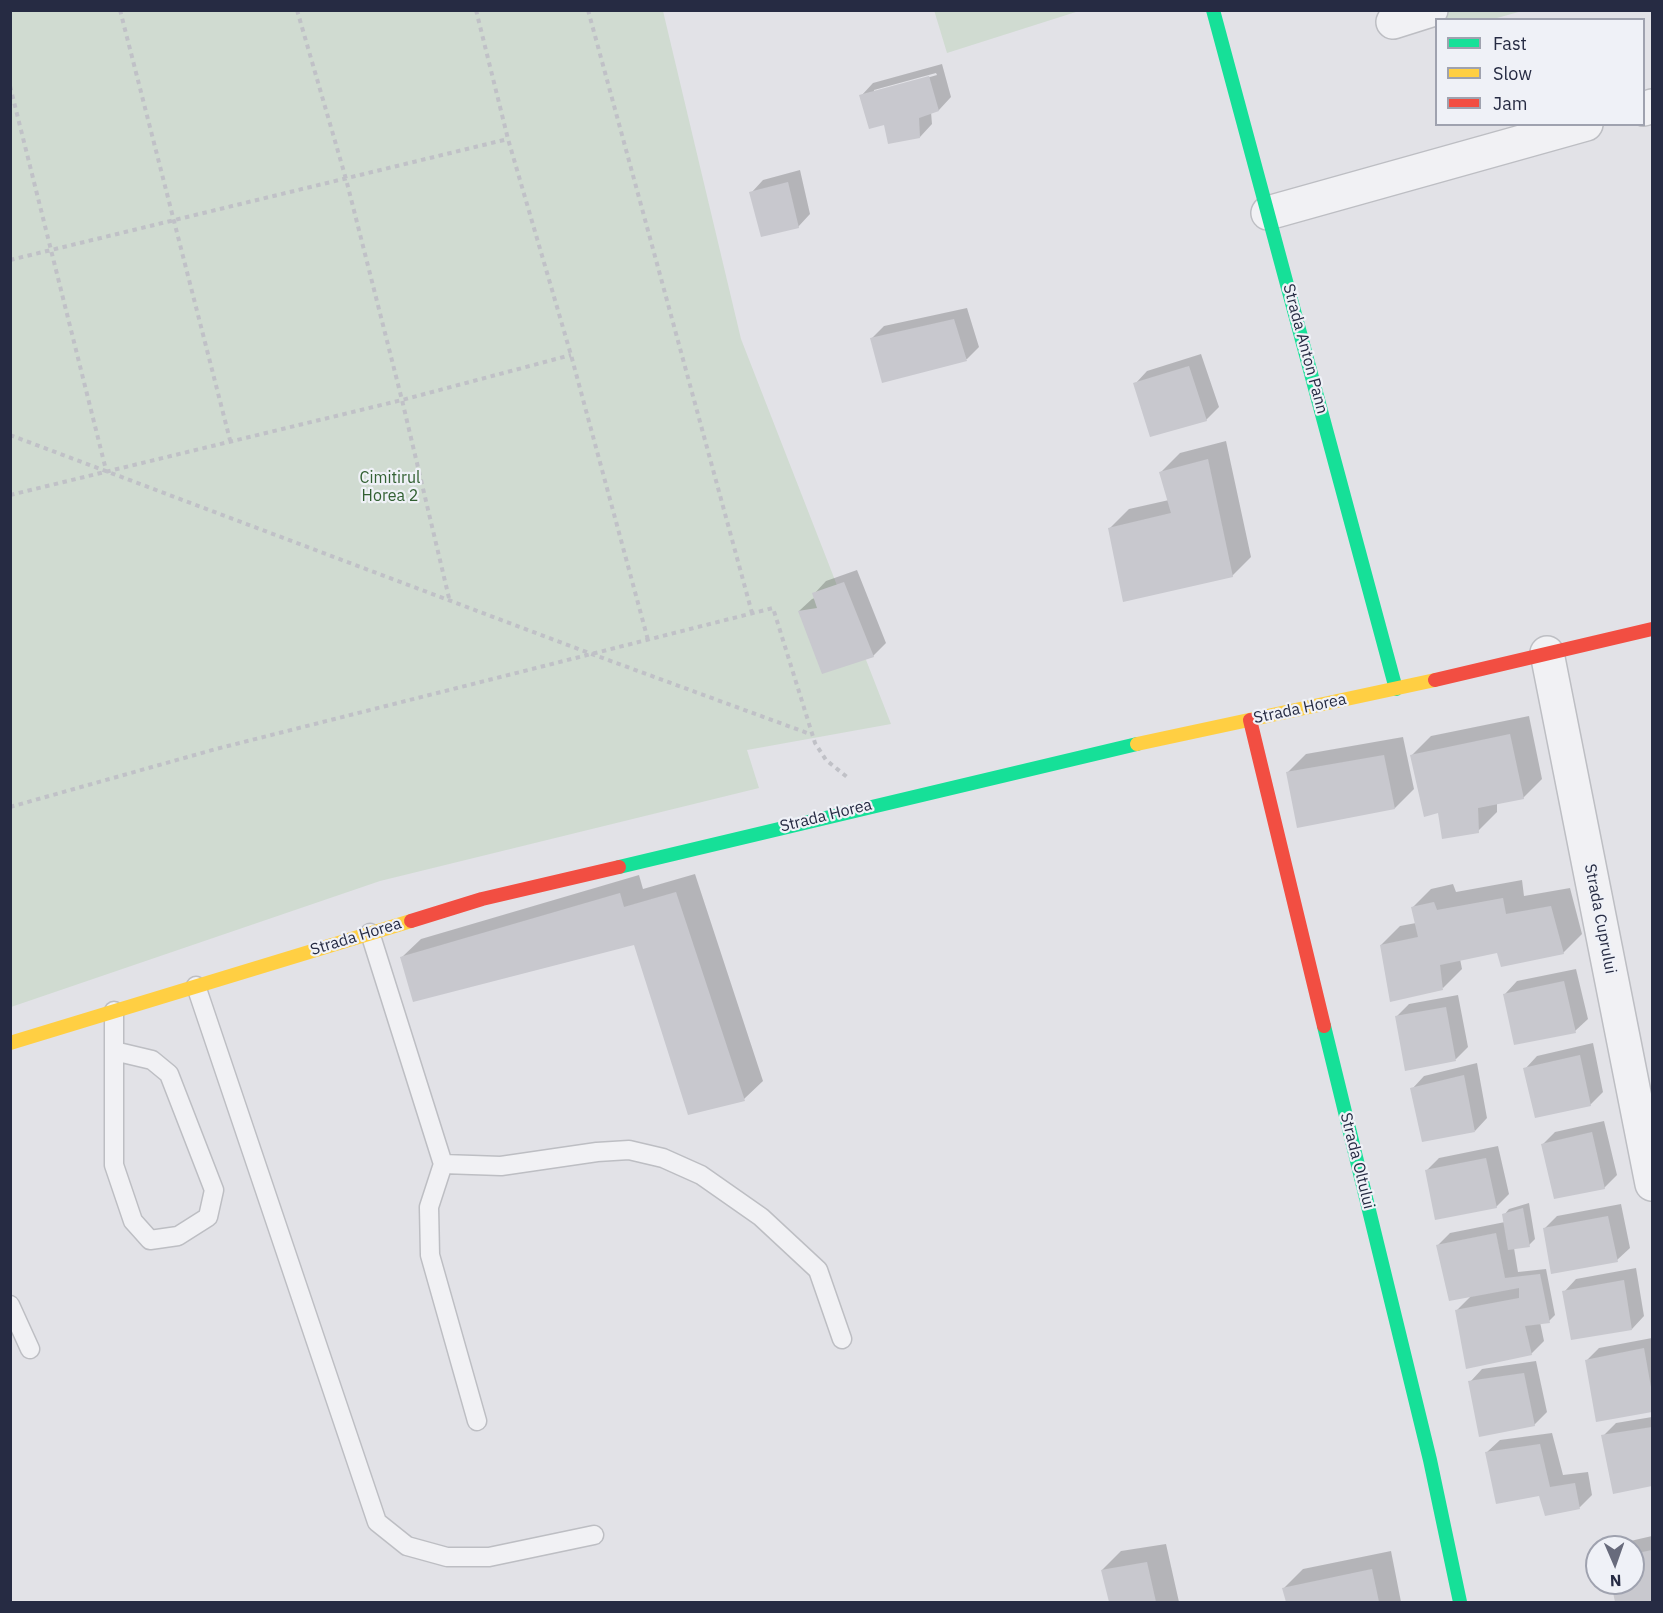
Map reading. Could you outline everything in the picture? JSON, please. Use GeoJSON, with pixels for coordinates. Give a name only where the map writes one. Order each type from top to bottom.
{"type":"FeatureCollection","features":[{"type":"Feature","properties":{"kind":"street","name":"Strada Anton Pann"},"geometry":{"type":"LineString","coordinates":[[1213,10],[1396,689]]}},
{"type":"Feature","properties":{"kind":"street"},"geometry":{"type":"LineString","coordinates":[[1394,22],[1431,10]]}},
{"type":"Feature","properties":{"kind":"street"},"geometry":{"type":"LineString","coordinates":[[1268,213],[1579,126]]}},
{"type":"Feature","properties":{"kind":"street","name":"Strada Horea"},"geometry":{"type":"LineString","coordinates":[[10,1043],[482,899],[885,802],[1137,744],[1396,689],[1653,629]]}},
{"type":"Feature","properties":{"kind":"street","name":"Strada Cuprului"},"geometry":{"type":"LineString","coordinates":[[1547,653],[1648,1135],[1653,1184]]}},
{"type":"Feature","properties":{"kind":"street","name":"Strada Oltului"},"geometry":{"type":"LineString","coordinates":[[1250,720],[1430,1461],[1460,1602]]}},
{"type":"Feature","properties":{"kind":"lane"},"geometry":{"type":"LineString","coordinates":[[370,933],[443,1164],[429,1207],[430,1255],[477,1420]]}},
{"type":"Feature","properties":{"kind":"lane"},"geometry":{"type":"LineString","coordinates":[[196,986],[376,1522],[407,1546],[447,1557],[489,1557],[594,1535]]}},
{"type":"Feature","properties":{"kind":"lane"},"geometry":{"type":"LineString","coordinates":[[114,1011],[114,1051],[114,1165],[133,1221],[150,1240],[178,1236],[208,1217],[214,1190],[169,1074],[152,1060],[114,1051]]}},
{"type":"Feature","properties":{"kind":"lane"},"geometry":{"type":"LineString","coordinates":[[443,1164],[501,1166],[597,1152],[629,1150],[663,1158],[700,1175],[761,1217],[818,1270],[842,1339]]}},
{"type":"Feature","properties":{"kind":"lane"},"geometry":{"type":"LineString","coordinates":[[10,1305],[30,1349]]}},
{"type":"Feature","properties":{"kind":"path"},"geometry":{"type":"LineString","coordinates":[[120,10],[230,440]]}},
{"type":"Feature","properties":{"kind":"path"},"geometry":{"type":"LineString","coordinates":[[297,10],[346,179],[449,599]]}},
{"type":"Feature","properties":{"kind":"path"},"geometry":{"type":"LineString","coordinates":[[476,10],[508,139],[571,355],[648,640]]}},
{"type":"Feature","properties":{"kind":"path"},"geometry":{"type":"LineString","coordinates":[[588,10],[752,613]]}},
{"type":"Feature","properties":{"kind":"path"},"geometry":{"type":"LineString","coordinates":[[10,86],[106,471]]}},
{"type":"Feature","properties":{"kind":"path"},"geometry":{"type":"LineString","coordinates":[[10,260],[508,139]]}},
{"type":"Feature","properties":{"kind":"path"},"geometry":{"type":"LineString","coordinates":[[10,495],[402,400],[571,355]]}},
{"type":"Feature","properties":{"kind":"path"},"geometry":{"type":"LineString","coordinates":[[10,435],[811,734]]}},
{"type":"Feature","properties":{"kind":"path"},"geometry":{"type":"LineString","coordinates":[[10,807],[216,749],[773,608],[811,734],[825,760],[885,802]]}},
{"type":"Feature","properties":{"kind":"green space"},"geometry":{"type":"Polygon","coordinates":[[[934,10],[1079,10],[1079,11],[947,53],[934,10]]]}},
{"type":"Feature","properties":{"kind":"green space","name":"Cimitirul Horea 2"},"geometry":{"type":"Polygon","coordinates":[[[10,11],[663,11],[741,339],[891,724],[747,750],[759,788],[380,881],[11,1007],[10,11]]]}},
{"type":"Feature","properties":{"kind":"green space"},"geometry":{"type":"Polygon","coordinates":[[[1434,11],[1522,11],[1497,18],[1437,18],[1434,11]]]}},
{"type":"Feature","properties":{"kind":"building"},"geometry":{"type":"Polygon","coordinates":[[[929,76],[939,111],[919,118],[920,138],[888,144],[884,125],[869,129],[859,95],[929,76]]]}},
{"type":"Feature","properties":{"kind":"building"},"geometry":{"type":"Polygon","coordinates":[[[788,182],[799,228],[761,237],[749,192],[788,182]]]}},
{"type":"Feature","properties":{"kind":"building"},"geometry":{"type":"Polygon","coordinates":[[[954,319],[967,361],[882,383],[870,338],[954,319]]]}},
{"type":"Feature","properties":{"kind":"building"},"geometry":{"type":"Polygon","coordinates":[[[1189,366],[1207,421],[1150,437],[1133,383],[1189,366]]]}},
{"type":"Feature","properties":{"kind":"building"},"geometry":{"type":"Polygon","coordinates":[[[1208,459],[1233,577],[1123,602],[1108,528],[1171,513],[1159,472],[1208,459]]]}},
{"type":"Feature","properties":{"kind":"building"},"geometry":{"type":"Polygon","coordinates":[[[844,582],[874,657],[822,674],[798,611],[817,608],[812,593],[844,582]]]}},
{"type":"Feature","properties":{"kind":"building"},"geometry":{"type":"Polygon","coordinates":[[[1510,734],[1524,799],[1478,808],[1479,833],[1442,839],[1438,813],[1424,817],[1410,755],[1510,734]]]}},
{"type":"Feature","properties":{"kind":"building"},"geometry":{"type":"Polygon","coordinates":[[[1384,755],[1395,809],[1297,828],[1286,772],[1384,755]]]}},
{"type":"Feature","properties":{"kind":"building"},"geometry":{"type":"Polygon","coordinates":[[[676,892],[745,1101],[688,1115],[634,945],[413,1002],[400,957],[620,893],[624,907],[676,892]]]}},
{"type":"Feature","properties":{"kind":"building"},"geometry":{"type":"Polygon","coordinates":[[[1503,898],[1506,914],[1551,906],[1564,954],[1501,967],[1497,953],[1440,965],[1443,990],[1390,1002],[1380,945],[1418,937],[1411,907],[1434,902],[1437,910],[1503,898]]]}},
{"type":"Feature","properties":{"kind":"building"},"geometry":{"type":"Polygon","coordinates":[[[1564,981],[1576,1033],[1514,1045],[1503,994],[1564,981]]]}},
{"type":"Feature","properties":{"kind":"building"},"geometry":{"type":"Polygon","coordinates":[[[1446,1007],[1456,1061],[1405,1071],[1395,1016],[1446,1007]]]}},
{"type":"Feature","properties":{"kind":"building"},"geometry":{"type":"Polygon","coordinates":[[[1580,1055],[1591,1106],[1535,1118],[1523,1068],[1580,1055]]]}},
{"type":"Feature","properties":{"kind":"building"},"geometry":{"type":"Polygon","coordinates":[[[1464,1075],[1475,1132],[1422,1142],[1410,1088],[1464,1075]]]}},
{"type":"Feature","properties":{"kind":"building"},"geometry":{"type":"Polygon","coordinates":[[[1592,1132],[1605,1189],[1554,1199],[1541,1144],[1592,1132]]]}},
{"type":"Feature","properties":{"kind":"building"},"geometry":{"type":"Polygon","coordinates":[[[1486,1158],[1497,1208],[1435,1220],[1425,1170],[1486,1158]]]}},
{"type":"Feature","properties":{"kind":"building"},"geometry":{"type":"Polygon","coordinates":[[[1523,1208],[1530,1247],[1508,1250],[1502,1214],[1523,1208]]]}},
{"type":"Feature","properties":{"kind":"building"},"geometry":{"type":"Polygon","coordinates":[[[1608,1216],[1618,1262],[1551,1274],[1543,1228],[1608,1216]]]}},
{"type":"Feature","properties":{"kind":"building"},"geometry":{"type":"Polygon","coordinates":[[[1496,1233],[1505,1278],[1540,1274],[1550,1323],[1525,1326],[1532,1355],[1466,1369],[1455,1310],[1519,1298],[1519,1288],[1449,1301],[1436,1245],[1496,1233]]]}},
{"type":"Feature","properties":{"kind":"building"},"geometry":{"type":"Polygon","coordinates":[[[1624,1280],[1632,1330],[1571,1340],[1562,1291],[1624,1280]]]}},
{"type":"Feature","properties":{"kind":"building"},"geometry":{"type":"Polygon","coordinates":[[[1644,1348],[1652,1393],[1652,1412],[1596,1422],[1585,1360],[1644,1348]]]}},
{"type":"Feature","properties":{"kind":"building"},"geometry":{"type":"Polygon","coordinates":[[[1524,1373],[1535,1426],[1479,1437],[1468,1381],[1524,1373]]]}},
{"type":"Feature","properties":{"kind":"building"},"geometry":{"type":"Polygon","coordinates":[[[1652,1427],[1652,1486],[1613,1494],[1601,1435],[1652,1427]]]}},
{"type":"Feature","properties":{"kind":"building"},"geometry":{"type":"Polygon","coordinates":[[[1540,1444],[1550,1487],[1575,1483],[1580,1509],[1545,1516],[1539,1496],[1496,1504],[1485,1452],[1540,1444]]]}},
{"type":"Feature","properties":{"kind":"building"},"geometry":{"type":"Polygon","coordinates":[[[1652,1550],[1652,1602],[1615,1602],[1614,1595],[1645,1595],[1645,1551],[1652,1550]]]}},
{"type":"Feature","properties":{"kind":"building"},"geometry":{"type":"Polygon","coordinates":[[[1147,1562],[1156,1602],[1109,1602],[1101,1570],[1147,1562]]]}},
{"type":"Feature","properties":{"kind":"building"},"geometry":{"type":"Polygon","coordinates":[[[1372,1569],[1379,1602],[1286,1602],[1282,1588],[1372,1569]]]}},
{"type":"Feature","properties":{"kind":"traffic: fast"},"geometry":{"type":"LineString","coordinates":[[1213,10],[1396,689]]}},
{"type":"Feature","properties":{"kind":"traffic: fast"},"geometry":{"type":"LineString","coordinates":[[619,867],[1137,744]]}},
{"type":"Feature","properties":{"kind":"traffic: fast"},"geometry":{"type":"LineString","coordinates":[[1324,1026],[1430,1460],[1460,1602]]}},
{"type":"Feature","properties":{"kind":"traffic: slow"},"geometry":{"type":"LineString","coordinates":[[1137,744],[1435,680]]}},
{"type":"Feature","properties":{"kind":"traffic: slow"},"geometry":{"type":"LineString","coordinates":[[10,1043],[411,921]]}},
{"type":"Feature","properties":{"kind":"traffic: jam"},"geometry":{"type":"LineString","coordinates":[[1435,680],[1652,629]]}},
{"type":"Feature","properties":{"kind":"traffic: jam"},"geometry":{"type":"LineString","coordinates":[[1250,720],[1324,1026]]}},
{"type":"Feature","properties":{"kind":"traffic: jam"},"geometry":{"type":"LineString","coordinates":[[411,921],[482,899],[619,867]]}}]}
